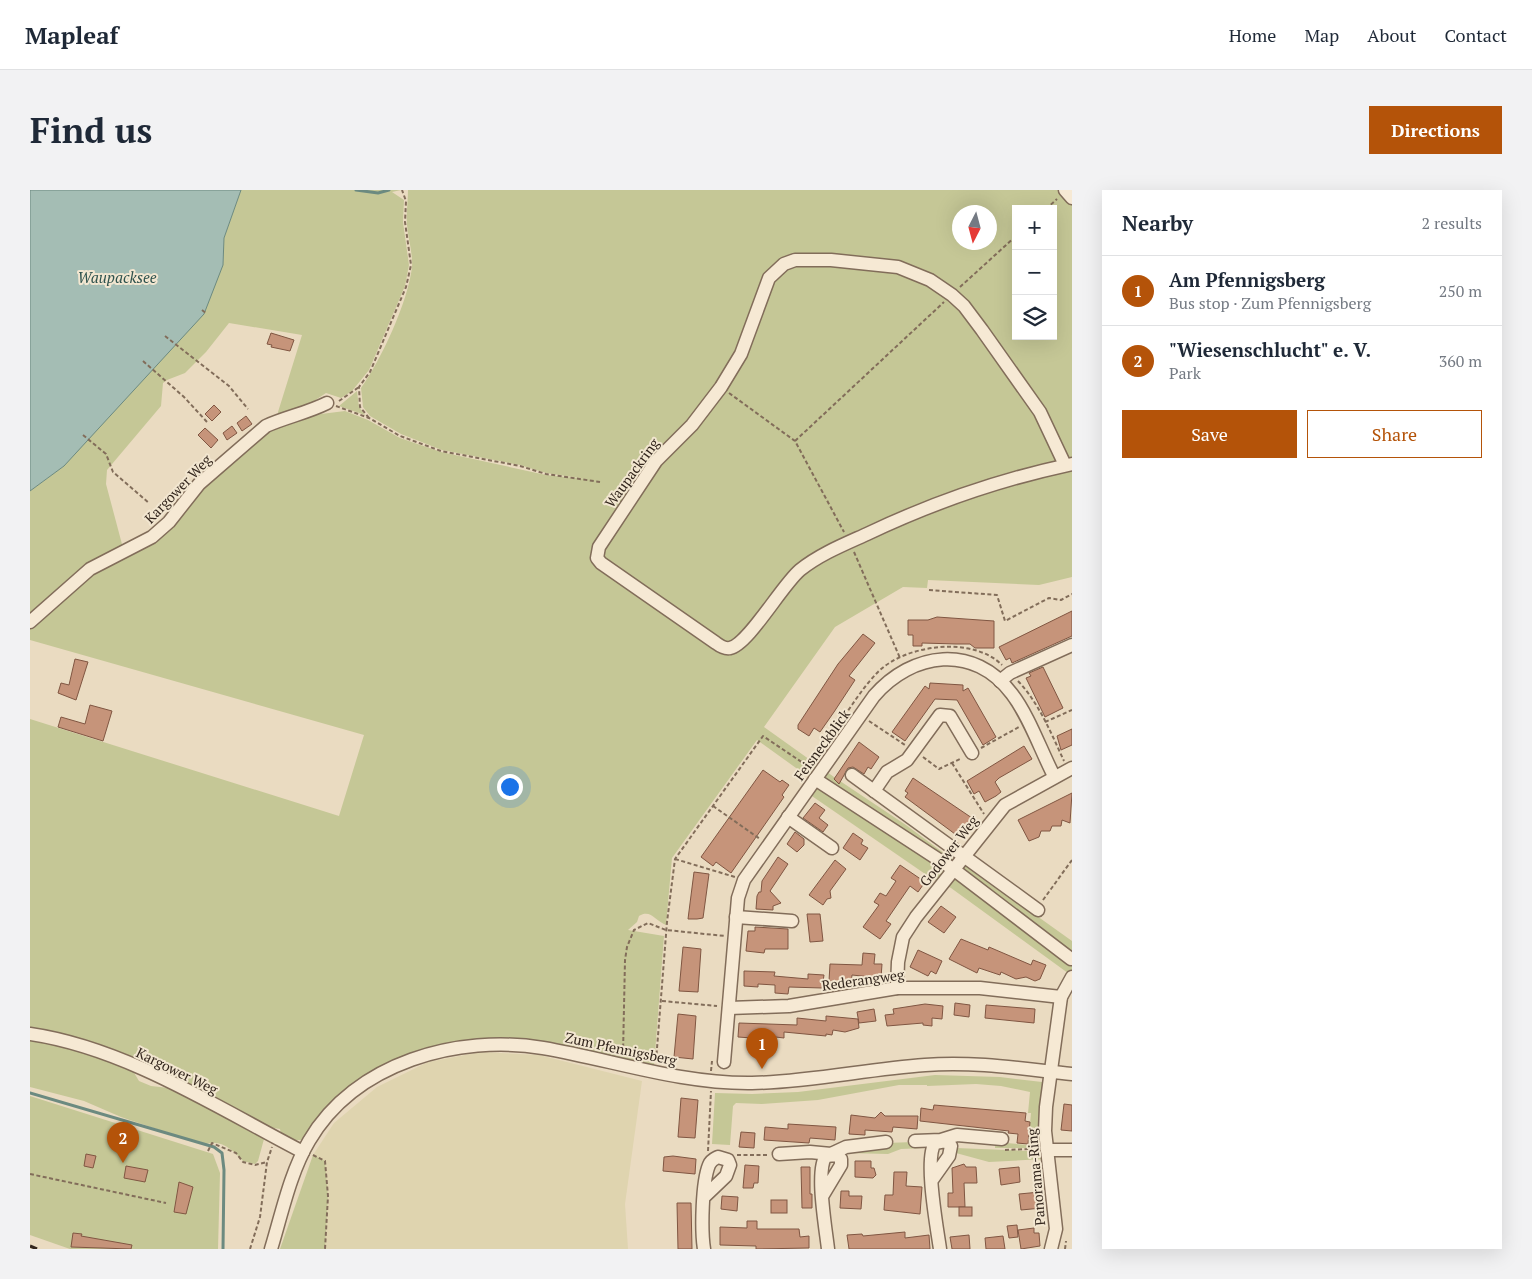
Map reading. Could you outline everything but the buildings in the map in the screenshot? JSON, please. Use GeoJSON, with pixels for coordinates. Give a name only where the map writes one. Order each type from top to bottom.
{"type":"FeatureCollection","features":[{"type":"Feature","properties":{"kind":"street"},"geometry":{"type":"LineString","coordinates":[[1065,190],[1072,198]]}},
{"type":"Feature","properties":{"kind":"street","name":"Waupackring"},"geometry":{"type":"LineString","coordinates":[[808,258],[898,267],[930,280],[952,295],[982,330],[1040,412],[1068,465],[948,500],[849,542],[800,570],[788,581],[744,638],[730,648],[716,644],[601,563],[597,558],[599,547],[641,482],[670,445],[698,418],[721,388],[741,354],[768,278],[784,264],[808,258]]}},
{"type":"Feature","properties":{"kind":"street","name":"Kargower Weg"},"geometry":{"type":"LineString","coordinates":[[30,622],[90,569],[152,537],[169,522],[199,484],[266,426],[279,420],[304,414],[327,403]]}},
{"type":"Feature","properties":{"kind":"street"},"geometry":{"type":"LineString","coordinates":[[1005,677],[1072,645]]}},
{"type":"Feature","properties":{"kind":"street","name":"Feisneckblick"},"geometry":{"type":"LineString","coordinates":[[724,1062],[738,898],[744,880],[788,817],[813,774],[874,696],[894,676],[918,663],[951,660],[967,662],[1005,677],[1054,776]]}},
{"type":"Feature","properties":{"kind":"street"},"geometry":{"type":"LineString","coordinates":[[874,791],[887,772],[907,760],[940,715],[950,716],[972,753]]}},
{"type":"Feature","properties":{"kind":"street","name":"Godower Weg"},"geometry":{"type":"LineString","coordinates":[[897,988],[898,962],[903,937],[916,917],[964,856],[1005,805],[1054,776],[1070,769]]}},
{"type":"Feature","properties":{"kind":"street"},"geometry":{"type":"LineString","coordinates":[[813,774],[953,870],[1071,959]]}},
{"type":"Feature","properties":{"kind":"street"},"geometry":{"type":"LineString","coordinates":[[852,775],[1037,909]]}},
{"type":"Feature","properties":{"kind":"street"},"geometry":{"type":"LineString","coordinates":[[788,817],[832,848]]}},
{"type":"Feature","properties":{"kind":"street"},"geometry":{"type":"LineString","coordinates":[[736,917],[792,921]]}},
{"type":"Feature","properties":{"kind":"street"},"geometry":{"type":"LineString","coordinates":[[1061,997],[1072,977]]}},
{"type":"Feature","properties":{"kind":"street","name":"Rederangweg"},"geometry":{"type":"LineString","coordinates":[[729,1008],[789,1006],[897,988],[980,988],[1061,997]]}},
{"type":"Feature","properties":{"kind":"street","name":"Panorama-Ring"},"geometry":{"type":"LineString","coordinates":[[1051,1249],[1056,1229],[1047,1150],[1046,1123],[1061,997]]}},
{"type":"Feature","properties":{"kind":"street","name":"Kargower Weg"},"geometry":{"type":"LineString","coordinates":[[30,1034],[87,1047],[134,1065],[303,1152]]}},
{"type":"Feature","properties":{"kind":"street","name":"Zum Pfennigsberg"},"geometry":{"type":"LineString","coordinates":[[271,1249],[303,1152],[317,1128],[332,1111],[370,1080],[416,1058],[465,1046],[516,1045],[542,1048],[668,1076],[714,1082],[752,1083],[926,1065],[988,1065],[1072,1074]]}},
{"type":"Feature","properties":{"kind":"street"},"geometry":{"type":"LineString","coordinates":[[940,1249],[932,1180],[931,1151],[935,1143],[957,1135],[1002,1139]]}},
{"type":"Feature","properties":{"kind":"street"},"geometry":{"type":"LineString","coordinates":[[915,1141],[941,1140]]}},
{"type":"Feature","properties":{"kind":"street"},"geometry":{"type":"LineString","coordinates":[[828,1249],[822,1161],[831,1154],[846,1147],[886,1142]]}},
{"type":"Feature","properties":{"kind":"street"},"geometry":{"type":"LineString","coordinates":[[1047,1150],[1072,1150]]}},
{"type":"Feature","properties":{"kind":"street"},"geometry":{"type":"LineString","coordinates":[[776,1154],[810,1152],[831,1154]]}},
{"type":"Feature","properties":{"kind":"street"},"geometry":{"type":"LineString","coordinates":[[704,1196],[726,1176],[734,1157],[718,1157],[712,1160],[708,1171],[704,1196],[704,1249]]}},
{"type":"Feature","properties":{"kind":"path"},"geometry":{"type":"LineString","coordinates":[[327,403],[340,401],[359,387],[370,372],[406,287],[411,266],[405,222],[406,200],[402,190]]}},
{"type":"Feature","properties":{"kind":"path"},"geometry":{"type":"LineString","coordinates":[[1050,205],[1065,190]]}},
{"type":"Feature","properties":{"kind":"path"},"geometry":{"type":"LineString","coordinates":[[795,441],[1012,240]]}},
{"type":"Feature","properties":{"kind":"path"},"geometry":{"type":"LineString","coordinates":[[202,310],[207,314]]}},
{"type":"Feature","properties":{"kind":"path"},"geometry":{"type":"LineString","coordinates":[[165,336],[229,386],[248,409]]}},
{"type":"Feature","properties":{"kind":"path"},"geometry":{"type":"LineString","coordinates":[[143,361],[184,397],[207,422]]}},
{"type":"Feature","properties":{"kind":"path"},"geometry":{"type":"LineString","coordinates":[[359,387],[360,407],[369,418]]}},
{"type":"Feature","properties":{"kind":"path"},"geometry":{"type":"LineString","coordinates":[[721,388],[795,441],[849,542],[900,657]]}},
{"type":"Feature","properties":{"kind":"path"},"geometry":{"type":"LineString","coordinates":[[327,403],[369,418],[400,436],[441,451],[520,466],[546,474],[600,482]]}},
{"type":"Feature","properties":{"kind":"path"},"geometry":{"type":"LineString","coordinates":[[83,435],[106,454],[113,472],[149,503]]}},
{"type":"Feature","properties":{"kind":"path"},"geometry":{"type":"LineString","coordinates":[[929,590],[998,595],[1005,621],[1050,598],[1061,600],[1072,594]]}},
{"type":"Feature","properties":{"kind":"path"},"geometry":{"type":"LineString","coordinates":[[818,758],[820,749],[879,670],[900,657],[924,648],[962,647],[997,659],[1005,677],[1028,691],[1070,769]]}},
{"type":"Feature","properties":{"kind":"path"},"geometry":{"type":"LineString","coordinates":[[861,715],[939,769],[952,764],[1027,722],[1046,722],[1072,710]]}},
{"type":"Feature","properties":{"kind":"path"},"geometry":{"type":"LineString","coordinates":[[656,1065],[666,930],[675,858],[763,736],[813,774]]}},
{"type":"Feature","properties":{"kind":"path"},"geometry":{"type":"LineString","coordinates":[[813,774],[814,763]]}},
{"type":"Feature","properties":{"kind":"path"},"geometry":{"type":"LineString","coordinates":[[952,764],[990,824]]}},
{"type":"Feature","properties":{"kind":"path"},"geometry":{"type":"LineString","coordinates":[[712,806],[768,845]]}},
{"type":"Feature","properties":{"kind":"path"},"geometry":{"type":"LineString","coordinates":[[675,858],[744,880]]}},
{"type":"Feature","properties":{"kind":"path"},"geometry":{"type":"LineString","coordinates":[[1037,909],[1072,860]]}},
{"type":"Feature","properties":{"kind":"path"},"geometry":{"type":"LineString","coordinates":[[623,1055],[627,948],[634,930],[648,923],[666,930],[735,938]]}},
{"type":"Feature","properties":{"kind":"path"},"geometry":{"type":"LineString","coordinates":[[662,1001],[729,1008]]}},
{"type":"Feature","properties":{"kind":"path"},"geometry":{"type":"LineString","coordinates":[[704,1090],[719,1092]]}},
{"type":"Feature","properties":{"kind":"path"},"geometry":{"type":"LineString","coordinates":[[711,1091],[707,1150],[712,1160]]}},
{"type":"Feature","properties":{"kind":"path"},"geometry":{"type":"LineString","coordinates":[[208,1151],[211,1144],[219,1145],[236,1154],[242,1162],[255,1165],[267,1162]]}},
{"type":"Feature","properties":{"kind":"path"},"geometry":{"type":"LineString","coordinates":[[250,1249],[264,1200],[267,1162],[270,1150]]}},
{"type":"Feature","properties":{"kind":"path"},"geometry":{"type":"LineString","coordinates":[[303,1152],[324,1161],[328,1196],[325,1249]]}},
{"type":"Feature","properties":{"kind":"path"},"geometry":{"type":"LineString","coordinates":[[734,1157],[776,1154]]}},
{"type":"Feature","properties":{"kind":"path"},"geometry":{"type":"LineString","coordinates":[[30,1174],[166,1203]]}},
{"type":"Feature","properties":{"kind":"shaded area"},"geometry":{"type":"Polygon","coordinates":[[[481,1052],[539,1055],[642,1081],[625,1204],[628,1249],[325,1249],[328,1196],[325,1162],[313,1155],[334,1123],[377,1087],[428,1062],[481,1052]]]}},
{"type":"Feature","properties":{"kind":"green space"},"geometry":{"type":"Polygon","coordinates":[[[241,190],[401,190],[392,192],[404,200],[403,222],[409,265],[405,286],[369,370],[352,391],[341,398],[326,393],[314,401],[309,408],[278,418],[278,412],[302,335],[229,323],[206,352],[185,373],[163,383],[161,406],[107,470],[106,484],[123,548],[30,619],[30,491],[64,466],[223,265],[224,238],[241,190]]]}},
{"type":"Feature","properties":{"kind":"green space"},"geometry":{"type":"Polygon","coordinates":[[[408,190],[1060,190],[1072,203],[1072,577],[1039,585],[928,580],[927,588],[903,587],[835,627],[764,727],[949,857],[970,868],[1072,941],[1072,976],[951,888],[931,878],[809,794],[817,783],[757,740],[672,858],[666,925],[650,915],[643,914],[639,916],[637,922],[628,930],[664,936],[654,1066],[542,1043],[408,1056],[301,1140],[292,1140],[281,1134],[280,1129],[268,1127],[227,1108],[30,1030],[30,719],[339,816],[364,735],[30,640],[30,625],[91,571],[153,539],[202,485],[268,428],[305,416],[345,411],[368,420],[400,438],[441,452],[546,475],[586,479],[546,473],[520,465],[442,450],[401,434],[370,416],[363,407],[361,388],[385,347],[405,297],[409,281],[412,262],[407,216],[408,190]]]}},
{"type":"Feature","properties":{"kind":"green space"},"geometry":{"type":"Polygon","coordinates":[[[357,391],[359,407],[365,415],[339,406],[357,391]]]}},
{"type":"Feature","properties":{"kind":"green space"},"geometry":{"type":"Polygon","coordinates":[[[30,1038],[86,1051],[133,1071],[139,1081],[151,1086],[169,1088],[263,1135],[264,1139],[258,1161],[255,1164],[243,1161],[231,1149],[221,1144],[210,1143],[204,1145],[121,1117],[84,1101],[30,1087],[30,1038]]]}},
{"type":"Feature","properties":{"kind":"green space"},"geometry":{"type":"Polygon","coordinates":[[[935,1075],[1000,1077],[1042,1082],[1043,1102],[1039,1102],[1039,1106],[1042,1106],[1041,1130],[1038,1131],[1034,1145],[1029,1148],[995,1148],[995,1142],[1028,1145],[1031,1113],[1028,1113],[1030,1092],[1001,1086],[976,1084],[899,1085],[818,1100],[762,1104],[736,1103],[733,1106],[730,1145],[712,1144],[715,1093],[798,1092],[935,1075]]]}},
{"type":"Feature","properties":{"kind":"green space"},"geometry":{"type":"Polygon","coordinates":[[[30,1096],[213,1154],[220,1173],[218,1249],[70,1249],[30,1235],[30,1096]]]}},
{"type":"Feature","properties":{"kind":"green space"},"geometry":{"type":"Polygon","coordinates":[[[1040,1134],[1044,1159],[989,1162],[956,1153],[956,1148],[1029,1151],[1036,1147],[1040,1134]]]}},
{"type":"Feature","properties":{"kind":"green space"},"geometry":{"type":"Polygon","coordinates":[[[914,1142],[924,1144],[925,1148],[901,1149],[888,1154],[846,1153],[886,1143],[914,1142]]]}},
{"type":"Feature","properties":{"kind":"green space"},"geometry":{"type":"Polygon","coordinates":[[[313,1155],[325,1161],[328,1196],[325,1249],[280,1249],[313,1155]]]}},
{"type":"Feature","properties":{"kind":"water","name":"Waupacksee"},"geometry":{"type":"Polygon","coordinates":[[[30,190],[241,190],[224,238],[223,265],[204,314],[64,466],[30,491],[30,190]]]}},
{"type":"Feature","properties":{"kind":"waterway"},"geometry":{"type":"LineString","coordinates":[[356,190],[378,193],[389,190]]}},
{"type":"Feature","properties":{"kind":"waterway"},"geometry":{"type":"LineString","coordinates":[[30,1093],[214,1147],[222,1153],[224,1170],[223,1249]]}},
{"type":"Feature","properties":{"kind":"railway"},"geometry":{"type":"LineString","coordinates":[[30,1246],[37,1249]]}},
{"type":"Feature","properties":{"kind":"place","name":"Am Pfennigsberg"},"geometry":{"type":"Point","coordinates":[762,1069]}},
{"type":"Feature","properties":{"kind":"place","name":"\"Wiesenschlucht\" e. V."},"geometry":{"type":"Point","coordinates":[123,1163]}}]}
